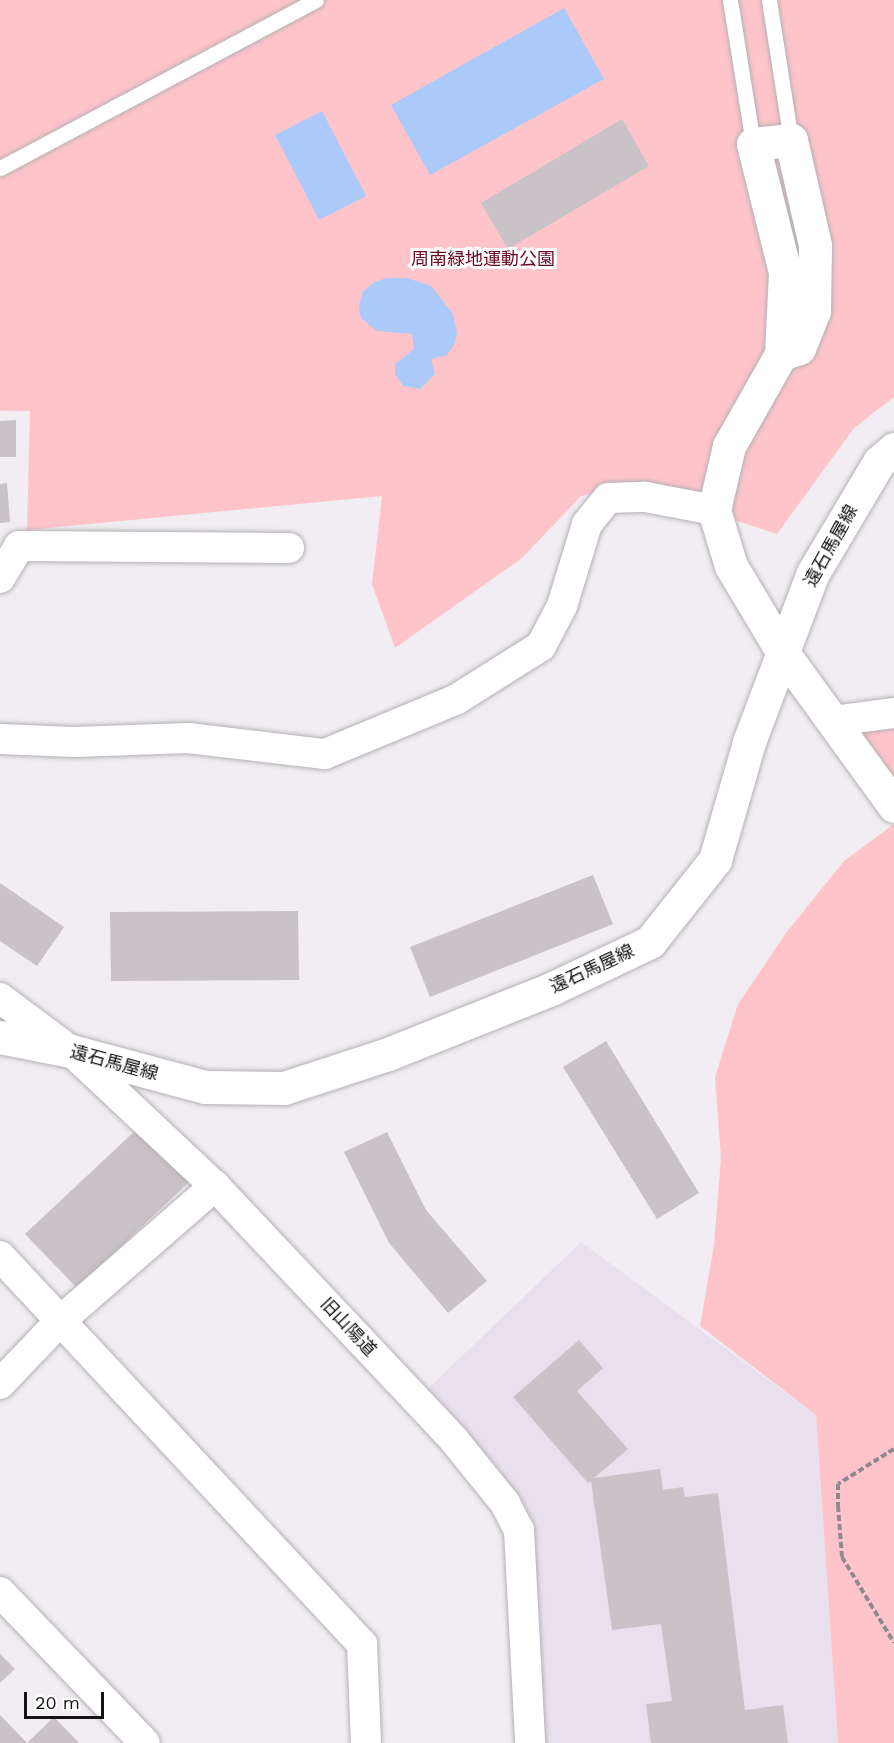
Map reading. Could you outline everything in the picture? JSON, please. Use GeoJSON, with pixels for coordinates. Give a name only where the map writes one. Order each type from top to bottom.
{"type":"FeatureCollection","features":[{"type":"Feature","properties":{"kind":"street"},"geometry":{"type":"LineString","coordinates":[[781,354],[799,348],[814,311],[815,245],[791,140],[753,144],[784,272],[781,354],[729,446],[714,510],[731,566],[783,653],[894,806]]}},
{"type":"Feature","properties":{"kind":"street","name":"遠石馬屋線"},"geometry":{"type":"LineString","coordinates":[[0,1036],[71,1051],[205,1087],[284,1088],[388,1054],[519,1002],[650,942],[715,860],[749,742],[813,573],[879,462],[894,449]]}},
{"type":"Feature","properties":{"kind":"street"},"geometry":{"type":"LineString","coordinates":[[0,738],[74,742],[188,738],[325,754],[457,699],[541,646],[562,606],[587,524],[608,498],[646,498],[714,510]]}},
{"type":"Feature","properties":{"kind":"street"},"geometry":{"type":"LineString","coordinates":[[0,578],[19,546],[290,548]]}},
{"type":"Feature","properties":{"kind":"street"},"geometry":{"type":"LineString","coordinates":[[834,721],[894,713]]}},
{"type":"Feature","properties":{"kind":"street","name":"旧山陽道"},"geometry":{"type":"LineString","coordinates":[[0,998],[71,1051],[215,1186],[454,1440],[505,1503],[519,1530],[530,1743]]}},
{"type":"Feature","properties":{"kind":"street"},"geometry":{"type":"LineString","coordinates":[[0,1384],[60,1321],[215,1186]]}},
{"type":"Feature","properties":{"kind":"street"},"geometry":{"type":"LineString","coordinates":[[0,1256],[362,1644],[366,1743]]}},
{"type":"Feature","properties":{"kind":"street"},"geometry":{"type":"LineString","coordinates":[[0,1592],[145,1743]]}},
{"type":"Feature","properties":{"kind":"lane"},"geometry":{"type":"LineString","coordinates":[[0,168],[316,0]]}},
{"type":"Feature","properties":{"kind":"lane"},"geometry":{"type":"LineString","coordinates":[[730,0],[753,144]]}},
{"type":"Feature","properties":{"kind":"lane"},"geometry":{"type":"LineString","coordinates":[[769,0],[791,140]]}},
{"type":"Feature","properties":{"kind":"path"},"geometry":{"type":"LineString","coordinates":[[894,1449],[838,1484],[842,1557],[894,1643]]}},
{"type":"Feature","properties":{"kind":"shaded area"},"geometry":{"type":"Polygon","coordinates":[[[581,1242],[816,1415],[838,1743],[542,1743],[527,1524],[414,1402],[581,1242]]]}},
{"type":"Feature","properties":{"kind":"green space","name":"周南緑地運動公園"},"geometry":{"type":"Polygon","coordinates":[[[0,0],[894,0],[894,397],[854,428],[777,534],[627,485],[581,496],[522,558],[395,648],[372,584],[382,496],[27,530],[30,411],[0,411],[0,0]]]}},
{"type":"Feature","properties":{"kind":"green space"},"geometry":{"type":"Polygon","coordinates":[[[894,713],[894,800],[835,723],[894,713]]]}},
{"type":"Feature","properties":{"kind":"green space"},"geometry":{"type":"Polygon","coordinates":[[[894,824],[894,1743],[838,1743],[816,1415],[700,1326],[714,1245],[721,1158],[715,1077],[738,1004],[786,933],[844,861],[894,824]]]}},
{"type":"Feature","properties":{"kind":"water"},"geometry":{"type":"Polygon","coordinates":[[[564,8],[604,79],[430,175],[391,105],[564,8]]]}},
{"type":"Feature","properties":{"kind":"water"},"geometry":{"type":"Polygon","coordinates":[[[322,111],[366,196],[319,220],[275,135],[322,111]]]}},
{"type":"Feature","properties":{"kind":"water"},"geometry":{"type":"Polygon","coordinates":[[[387,278],[407,278],[431,286],[453,314],[457,333],[455,343],[447,355],[431,359],[435,374],[420,389],[403,386],[395,374],[395,364],[414,349],[412,334],[377,331],[361,318],[359,308],[362,293],[374,282],[387,278]]]}},
{"type":"Feature","properties":{"kind":"building"},"geometry":{"type":"Polygon","coordinates":[[[622,119],[649,166],[508,249],[481,203],[622,119]]]}},
{"type":"Feature","properties":{"kind":"building"},"geometry":{"type":"Polygon","coordinates":[[[16,420],[16,457],[0,457],[0,421],[16,420]]]}},
{"type":"Feature","properties":{"kind":"building"},"geometry":{"type":"Polygon","coordinates":[[[7,483],[10,522],[0,523],[0,484],[7,483]]]}},
{"type":"Feature","properties":{"kind":"building"},"geometry":{"type":"Polygon","coordinates":[[[593,875],[613,924],[430,997],[410,947],[593,875]]]}},
{"type":"Feature","properties":{"kind":"building"},"geometry":{"type":"Polygon","coordinates":[[[0,883],[64,927],[37,966],[0,941],[0,883]]]}},
{"type":"Feature","properties":{"kind":"building"},"geometry":{"type":"Polygon","coordinates":[[[298,911],[299,980],[111,981],[110,912],[298,911]]]}},
{"type":"Feature","properties":{"kind":"building"},"geometry":{"type":"Polygon","coordinates":[[[606,1041],[699,1193],[657,1219],[563,1067],[606,1041]]]}},
{"type":"Feature","properties":{"kind":"building"},"geometry":{"type":"Polygon","coordinates":[[[138,1128],[189,1182],[77,1288],[25,1234],[138,1128]]]}},
{"type":"Feature","properties":{"kind":"building"},"geometry":{"type":"Polygon","coordinates":[[[387,1132],[426,1210],[487,1281],[448,1313],[389,1243],[344,1152],[387,1132]]]}},
{"type":"Feature","properties":{"kind":"building"},"geometry":{"type":"Polygon","coordinates":[[[579,1340],[603,1368],[577,1391],[628,1449],[594,1478],[660,1469],[663,1490],[683,1487],[685,1497],[718,1493],[745,1710],[783,1705],[788,1743],[651,1743],[646,1704],[672,1701],[661,1624],[612,1630],[591,1481],[588,1483],[513,1397],[579,1340]]]}},
{"type":"Feature","properties":{"kind":"building"},"geometry":{"type":"Polygon","coordinates":[[[0,1654],[15,1669],[0,1683],[0,1654]]]}},
{"type":"Feature","properties":{"kind":"building"},"geometry":{"type":"Polygon","coordinates":[[[0,1715],[27,1743],[0,1743],[0,1715]]]}},
{"type":"Feature","properties":{"kind":"building"},"geometry":{"type":"Polygon","coordinates":[[[54,1717],[79,1743],[27,1743],[54,1717]]]}}]}
